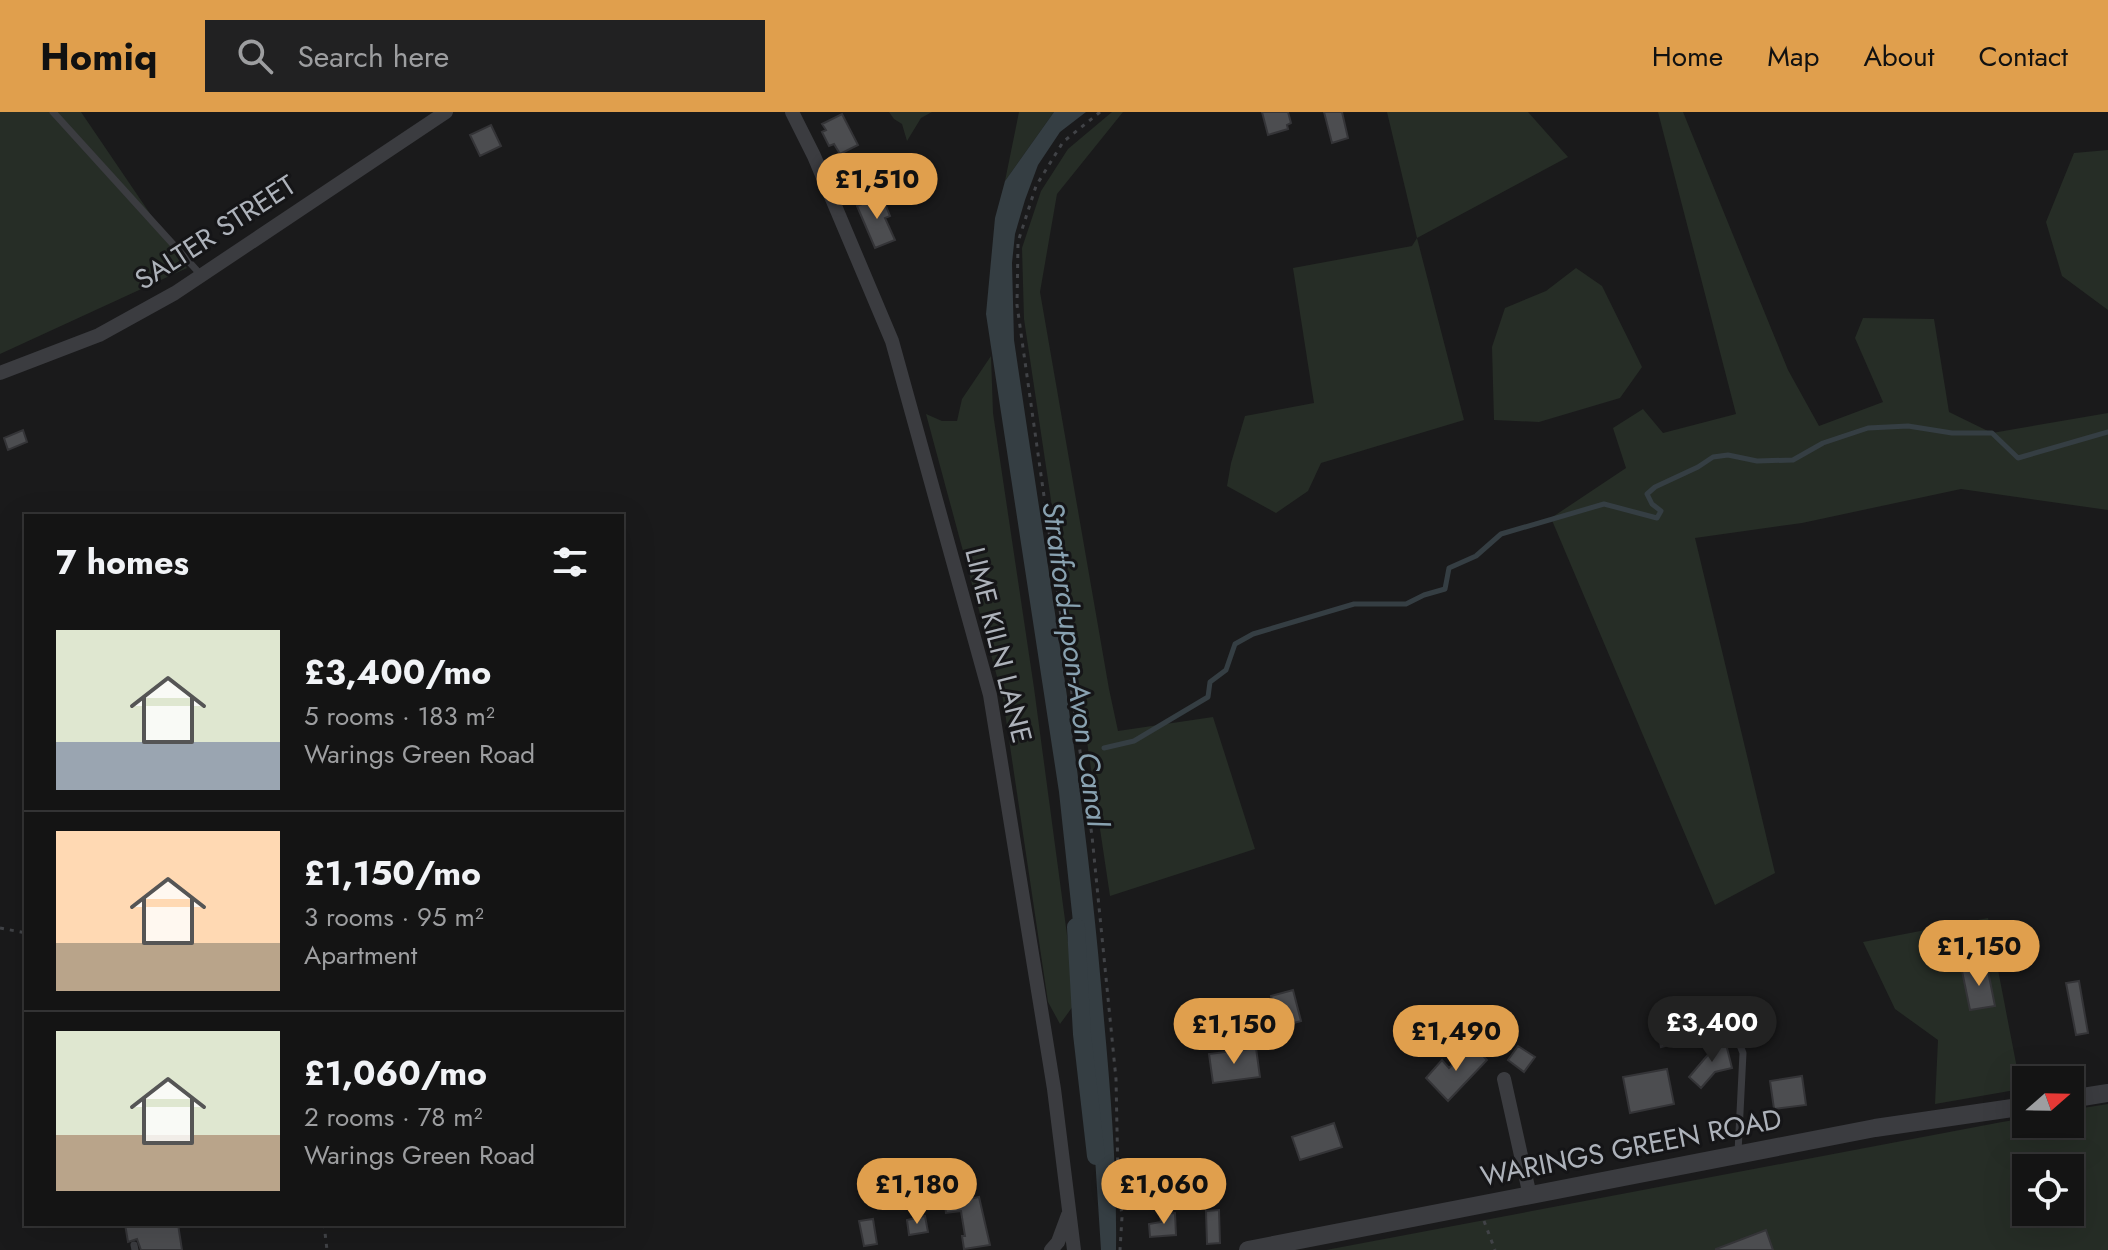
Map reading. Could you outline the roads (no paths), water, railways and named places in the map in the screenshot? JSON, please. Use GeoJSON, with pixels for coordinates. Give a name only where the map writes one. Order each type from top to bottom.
{"type":"FeatureCollection","features":[{"type":"Feature","properties":{"kind":"street","name":"SALTER STREET"},"geometry":{"type":"LineString","coordinates":[[0,373],[99,335],[201,275],[446,112]]}},
{"type":"Feature","properties":{"kind":"street","name":"LIME KILN LANE"},"geometry":{"type":"LineString","coordinates":[[792,112],[814,156],[892,341],[990,695],[1054,1089],[1074,1250]]}},
{"type":"Feature","properties":{"kind":"street"},"geometry":{"type":"LineString","coordinates":[[1504,1079],[1530,1196]]}},
{"type":"Feature","properties":{"kind":"street"},"geometry":{"type":"LineString","coordinates":[[2084,1097],[2108,1093]]}},
{"type":"Feature","properties":{"kind":"street","name":"WARINGS GREEN ROAD"},"geometry":{"type":"LineString","coordinates":[[1248,1250],[1875,1128],[2012,1108]]}},
{"type":"Feature","properties":{"kind":"street"},"geometry":{"type":"LineString","coordinates":[[1051,1250],[1058,1242],[1068,1214]]}},
{"type":"Feature","properties":{"kind":"lane"},"geometry":{"type":"LineString","coordinates":[[53,112],[201,275]]}},
{"type":"Feature","properties":{"kind":"lane"},"geometry":{"type":"LineString","coordinates":[[1706,1015],[1732,1025],[1743,1053],[1738,1154]]}},
{"type":"Feature","properties":{"kind":"waterway"},"geometry":{"type":"LineString","coordinates":[[1104,748],[1134,741],[1208,697],[1210,682],[1226,670],[1235,644],[1253,634],[1354,604],[1406,604],[1445,589],[1449,568],[1476,556],[1501,534],[1604,504],[1657,518],[1661,511],[1652,504],[1647,494],[1713,457],[1728,455],[1757,461],[1793,460],[1823,443],[1868,428],[1908,426],[1952,433],[1992,433],[2018,458],[2108,432]]}},
{"type":"Feature","properties":{"kind":"waterway","name":"Stratford-upon-Avon Canal"},"geometry":{"type":"LineString","coordinates":[[1076,927],[1082,1034],[1096,1156]]}}]}
